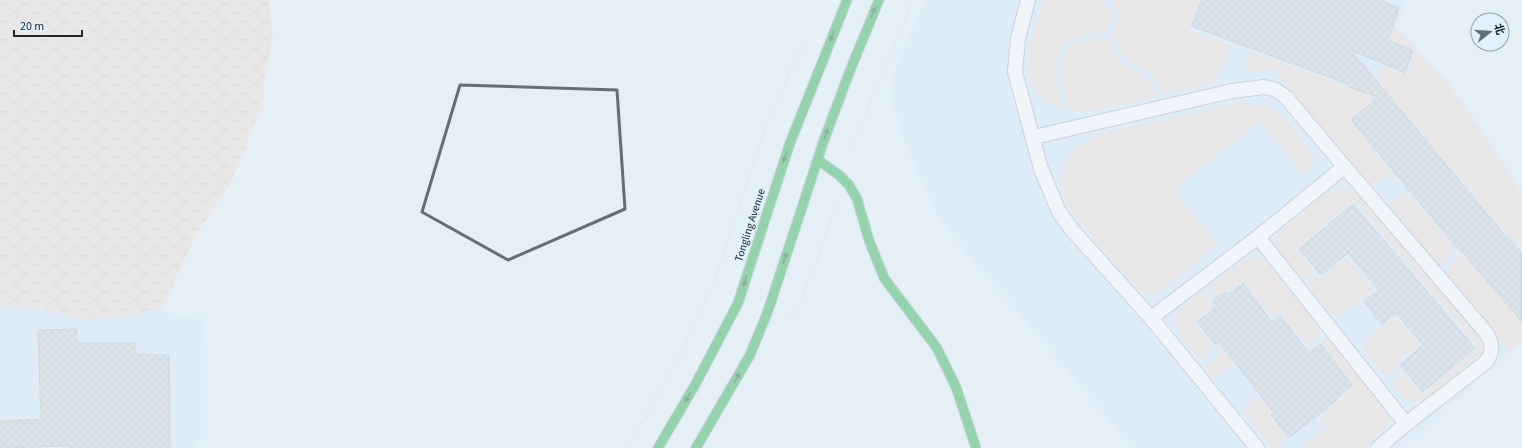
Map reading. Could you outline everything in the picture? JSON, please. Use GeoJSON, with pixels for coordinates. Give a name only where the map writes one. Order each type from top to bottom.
{"type":"FeatureCollection","features":[{"type":"Feature","properties":{"kind":"main road","name":"Tongling Avenue"},"geometry":{"type":"LineString","coordinates":[[658,448],[696,385],[738,302],[790,143],[847,0]]}},
{"type":"Feature","properties":{"kind":"main road"},"geometry":{"type":"LineString","coordinates":[[696,448],[750,355],[768,311],[818,160],[851,68],[879,0]]}},
{"type":"Feature","properties":{"kind":"main road"},"geometry":{"type":"LineString","coordinates":[[818,160],[849,184],[857,199],[869,240],[884,278],[937,348],[956,387],[976,448]]}},
{"type":"Feature","properties":{"kind":"lane"},"geometry":{"type":"LineString","coordinates":[[1028,0],[1018,39],[1015,72],[1034,137],[1041,169],[1059,212],[1073,231],[1151,318],[1257,448]]}},
{"type":"Feature","properties":{"kind":"lane"},"geometry":{"type":"LineString","coordinates":[[1034,137],[1232,91],[1264,87],[1274,88],[1286,97],[1344,168],[1375,200],[1437,274],[1487,334],[1491,342],[1492,352],[1486,362],[1406,424],[1378,448]]}},
{"type":"Feature","properties":{"kind":"lane"},"geometry":{"type":"LineString","coordinates":[[1151,318],[1258,237],[1344,168]]}},
{"type":"Feature","properties":{"kind":"lane"},"geometry":{"type":"LineString","coordinates":[[1258,237],[1406,424]]}},
{"type":"Feature","properties":{"kind":"path"},"geometry":{"type":"LineString","coordinates":[[789,323],[804,291],[831,217],[839,175],[913,0]]}},
{"type":"Feature","properties":{"kind":"path"},"geometry":{"type":"LineString","coordinates":[[1083,125],[1073,115],[1063,96],[1058,75],[1059,58],[1069,44],[1097,37],[1109,30],[1116,19],[1116,14],[1111,4],[1105,0]]}},
{"type":"Feature","properties":{"kind":"path"},"geometry":{"type":"LineString","coordinates":[[1109,30],[1119,54],[1127,62],[1144,72],[1152,80],[1163,107]]}},
{"type":"Feature","properties":{"kind":"path"},"geometry":{"type":"LineString","coordinates":[[627,448],[678,360],[710,291],[732,230],[763,133],[804,42]]}},
{"type":"Feature","properties":{"kind":"path"},"geometry":{"type":"LineString","coordinates":[[1193,369],[1226,344]]}},
{"type":"Feature","properties":{"kind":"path"},"geometry":{"type":"LineString","coordinates":[[1292,448],[1316,428],[1317,424],[1314,421]]}},
{"type":"Feature","properties":{"kind":"highlighted area"},"geometry":{"type":"Polygon","coordinates":[[[460,85],[617,90],[625,209],[508,260],[422,212],[460,85]]]}},
{"type":"Feature","properties":{"kind":"shaded area"},"geometry":{"type":"Polygon","coordinates":[[[925,0],[1407,0],[1397,25],[1451,85],[1503,159],[1522,191],[1522,345],[1509,353],[1402,448],[1133,448],[978,268],[936,214],[903,138],[890,94],[894,71],[925,0]]]}},
{"type":"Feature","properties":{"kind":"shaded area"},"geometry":{"type":"Polygon","coordinates":[[[0,306],[39,308],[83,320],[134,315],[162,307],[177,317],[202,313],[201,440],[194,443],[195,448],[0,448],[0,306]]]}},
{"type":"Feature","properties":{"kind":"green space"},"geometry":{"type":"Polygon","coordinates":[[[0,0],[268,0],[273,33],[260,110],[232,180],[196,235],[162,307],[134,315],[83,320],[39,308],[0,306],[0,0]]]}},
{"type":"Feature","properties":{"kind":"green space"},"geometry":{"type":"Polygon","coordinates":[[[1044,0],[1101,0],[1112,11],[1110,22],[1104,29],[1071,40],[1062,47],[1056,58],[1056,84],[1060,98],[1066,110],[1053,106],[1046,101],[1036,91],[1031,79],[1029,53],[1044,0]]]}},
{"type":"Feature","properties":{"kind":"green space"},"geometry":{"type":"Polygon","coordinates":[[[1111,0],[1199,0],[1188,30],[1231,46],[1214,82],[1161,94],[1157,82],[1150,72],[1128,59],[1122,54],[1118,47],[1114,30],[1118,11],[1111,0]]]}},
{"type":"Feature","properties":{"kind":"green space"},"geometry":{"type":"Polygon","coordinates":[[[1394,25],[1450,87],[1522,195],[1522,250],[1509,234],[1506,236],[1493,218],[1385,89],[1349,120],[1391,172],[1371,187],[1272,68],[1243,73],[1250,51],[1370,95],[1382,66],[1407,75],[1415,51],[1390,39],[1394,25]]]}},
{"type":"Feature","properties":{"kind":"green space"},"geometry":{"type":"Polygon","coordinates":[[[1108,35],[1113,51],[1118,59],[1129,68],[1140,73],[1149,81],[1156,96],[1087,112],[1078,112],[1071,105],[1064,90],[1062,80],[1062,62],[1064,54],[1071,46],[1082,42],[1098,40],[1108,35]]]}},
{"type":"Feature","properties":{"kind":"green space"},"geometry":{"type":"Polygon","coordinates":[[[1244,103],[1262,106],[1280,114],[1312,153],[1313,160],[1310,167],[1304,174],[1260,120],[1173,189],[1216,244],[1184,272],[1165,286],[1151,293],[1142,291],[1137,288],[1070,211],[1064,196],[1062,180],[1068,157],[1081,144],[1112,131],[1233,104],[1244,103]]]}},
{"type":"Feature","properties":{"kind":"green space"},"geometry":{"type":"Polygon","coordinates":[[[1343,189],[1352,190],[1359,194],[1482,337],[1482,352],[1430,398],[1423,401],[1417,402],[1408,400],[1391,383],[1404,375],[1422,396],[1479,347],[1354,200],[1296,248],[1313,271],[1302,279],[1279,252],[1276,239],[1278,232],[1328,192],[1343,189]]]}},
{"type":"Feature","properties":{"kind":"green space"},"geometry":{"type":"Polygon","coordinates":[[[1406,191],[1454,248],[1440,267],[1389,205],[1406,191]]]}},
{"type":"Feature","properties":{"kind":"green space"},"geometry":{"type":"Polygon","coordinates":[[[1462,253],[1516,316],[1522,311],[1522,342],[1509,351],[1444,273],[1462,253]]]}},
{"type":"Feature","properties":{"kind":"green space"},"geometry":{"type":"Polygon","coordinates":[[[1251,257],[1257,257],[1268,265],[1323,331],[1306,343],[1280,312],[1273,317],[1243,280],[1229,290],[1228,288],[1217,295],[1210,286],[1244,260],[1251,257]]]}},
{"type":"Feature","properties":{"kind":"green space"},"geometry":{"type":"Polygon","coordinates":[[[1347,258],[1374,289],[1338,316],[1330,312],[1307,284],[1317,276],[1320,279],[1347,258]]]}},
{"type":"Feature","properties":{"kind":"green space"},"geometry":{"type":"Polygon","coordinates":[[[1202,292],[1213,306],[1194,322],[1212,347],[1199,359],[1185,342],[1177,329],[1176,316],[1180,310],[1202,292]]]}},
{"type":"Feature","properties":{"kind":"green space"},"geometry":{"type":"Polygon","coordinates":[[[1395,319],[1418,344],[1395,364],[1397,368],[1386,376],[1364,350],[1367,340],[1371,336],[1380,328],[1395,319]]]}},
{"type":"Feature","properties":{"kind":"green space"},"geometry":{"type":"Polygon","coordinates":[[[1327,337],[1390,415],[1387,425],[1383,430],[1362,448],[1303,448],[1325,429],[1326,425],[1320,417],[1355,386],[1321,341],[1327,337]]]}},
{"type":"Feature","properties":{"kind":"green space"},"geometry":{"type":"Polygon","coordinates":[[[1229,347],[1234,354],[1230,358],[1233,363],[1214,379],[1205,367],[1229,347]]]}},
{"type":"Feature","properties":{"kind":"green space"},"geometry":{"type":"Polygon","coordinates":[[[1268,395],[1277,407],[1268,415],[1286,439],[1276,448],[1272,448],[1242,409],[1258,396],[1261,400],[1268,395]]]}},
{"type":"Feature","properties":{"kind":"building"},"geometry":{"type":"Polygon","coordinates":[[[1202,0],[1380,0],[1399,8],[1388,40],[1413,51],[1405,73],[1351,50],[1507,238],[1508,237],[1522,254],[1522,322],[1459,248],[1458,249],[1351,120],[1378,97],[1349,87],[1350,85],[1191,26],[1202,0]]]}},
{"type":"Feature","properties":{"kind":"building"},"geometry":{"type":"Polygon","coordinates":[[[1353,204],[1475,348],[1423,392],[1400,365],[1423,345],[1396,313],[1382,324],[1364,302],[1379,290],[1348,253],[1321,275],[1299,249],[1353,204]]]}},
{"type":"Feature","properties":{"kind":"building"},"geometry":{"type":"Polygon","coordinates":[[[1243,283],[1272,322],[1280,315],[1309,353],[1321,344],[1352,385],[1336,399],[1337,400],[1289,438],[1271,415],[1274,413],[1219,342],[1216,345],[1197,322],[1217,306],[1213,301],[1226,291],[1229,294],[1243,283]]]}},
{"type":"Feature","properties":{"kind":"building"},"geometry":{"type":"Polygon","coordinates":[[[77,329],[77,343],[135,343],[135,354],[169,355],[170,448],[70,448],[70,446],[0,448],[0,421],[41,419],[38,330],[77,329]]]}},
{"type":"Feature","properties":{"kind":"traffic: fast"},"geometry":{"type":"LineString","coordinates":[[658,448],[695,385],[738,303],[790,143],[847,0]]}},
{"type":"Feature","properties":{"kind":"traffic: fast"},"geometry":{"type":"LineString","coordinates":[[696,448],[750,355],[768,311],[824,140],[879,0]]}},
{"type":"Feature","properties":{"kind":"traffic: fast"},"geometry":{"type":"LineString","coordinates":[[818,160],[839,175],[849,185],[857,199],[869,240],[884,278],[937,348],[956,387],[976,448]]}}]}
